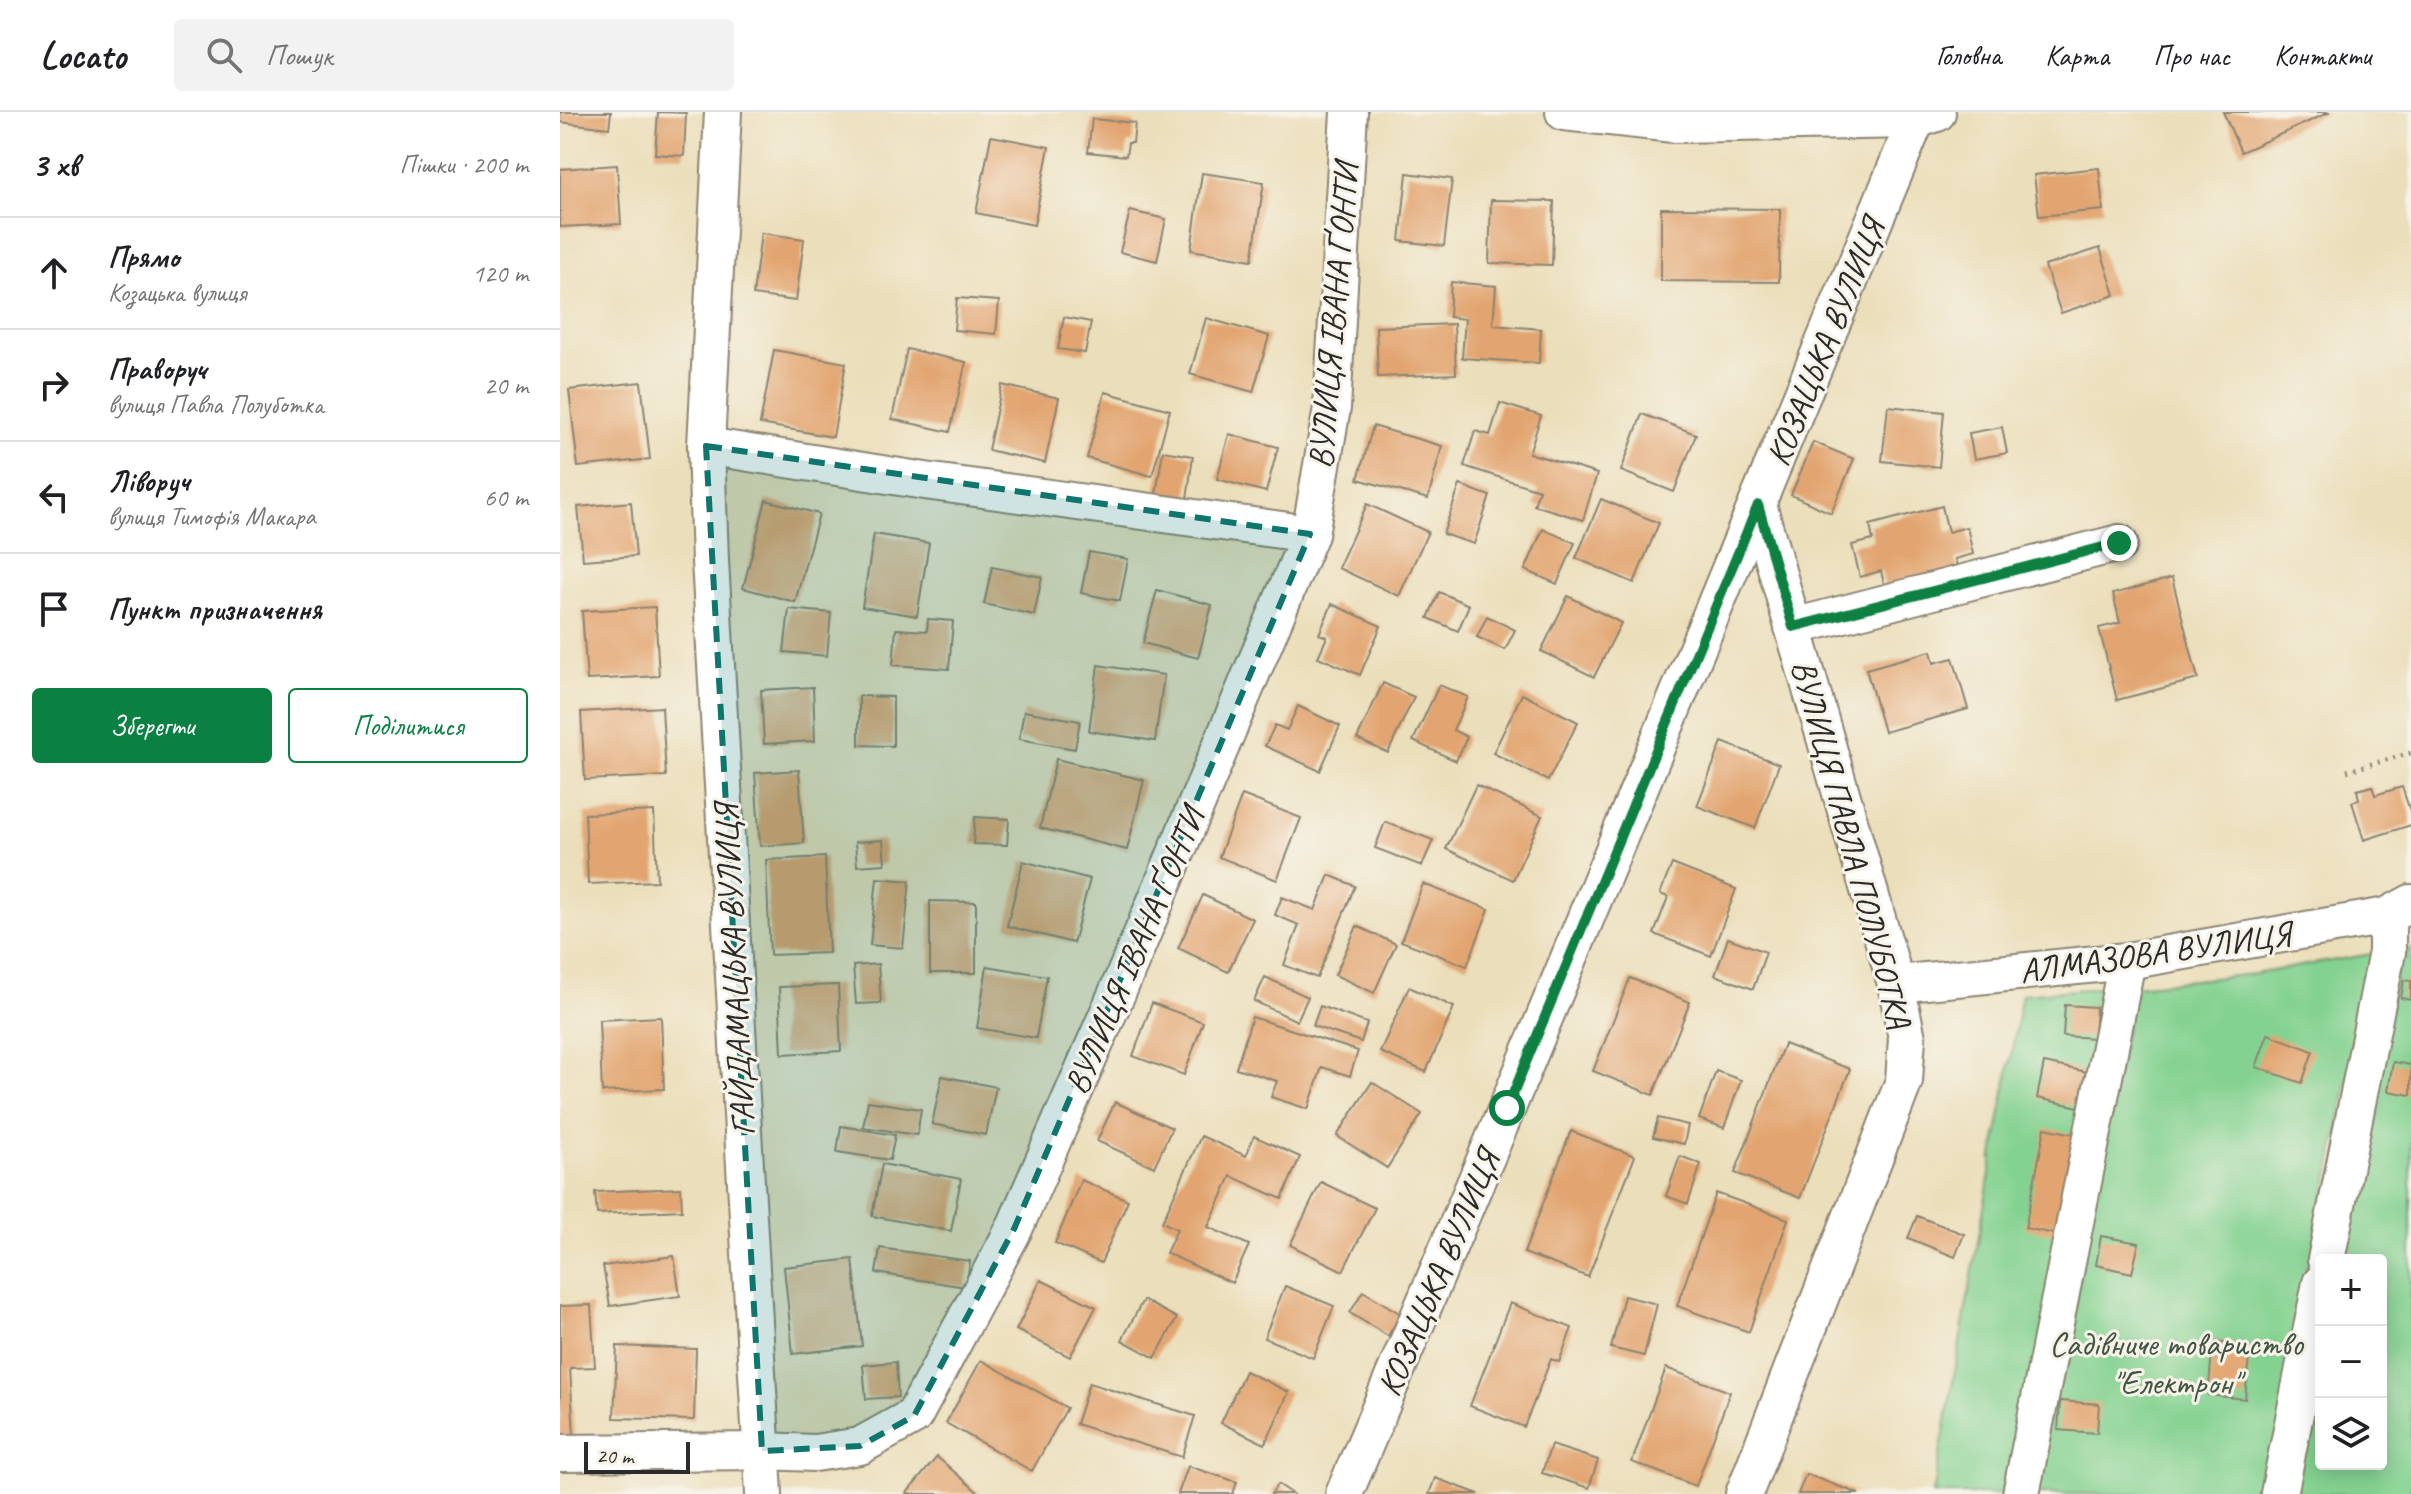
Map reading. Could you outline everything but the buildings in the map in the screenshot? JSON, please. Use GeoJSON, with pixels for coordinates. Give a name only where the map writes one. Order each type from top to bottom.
{"type":"FeatureCollection","features":[{"type":"Feature","properties":{"kind":"street","name":"ГАЙДАМАЦЬКА ВУЛИЦЯ"},"geometry":{"type":"LineString","coordinates":[[723,112],[706,446],[710,576],[764,1494]]}},
{"type":"Feature","properties":{"kind":"street","name":"ВУЛИЦЯ ІВАНА ҐОНТИ"},"geometry":{"type":"LineString","coordinates":[[560,1453],[815,1453],[860,1446],[914,1416],[1014,1229],[1124,977],[1310,534],[1332,408],[1349,112]]}},
{"type":"Feature","properties":{"kind":"street"},"geometry":{"type":"LineString","coordinates":[[1564,112],[1674,124],[1924,115]]}},
{"type":"Feature","properties":{"kind":"street","name":"КОЗАЦЬКА ВУЛИЦЯ"},"geometry":{"type":"LineString","coordinates":[[1344,1494],[1924,115]]}},
{"type":"Feature","properties":{"kind":"street"},"geometry":{"type":"LineString","coordinates":[[706,446],[925,481],[1310,534]]}},
{"type":"Feature","properties":{"kind":"street","name":"ВУЛИЦЯ ПАВЛА ПОЛУБОТКА"},"geometry":{"type":"LineString","coordinates":[[1744,1494],[1904,1081],[1907,1038],[1896,984],[1758,505]]}},
{"type":"Feature","properties":{"kind":"street"},"geometry":{"type":"LineString","coordinates":[[1793,627],[2119,543]]}},
{"type":"Feature","properties":{"kind":"street"},"geometry":{"type":"LineString","coordinates":[[2327,1254],[2387,952],[2399,910]]}},
{"type":"Feature","properties":{"kind":"street","name":"АЛМАЗОВА ВУЛИЦЯ"},"geometry":{"type":"LineString","coordinates":[[1896,984],[2127,961],[2399,910]]}},
{"type":"Feature","properties":{"kind":"street"},"geometry":{"type":"LineString","coordinates":[[2021,1494],[2127,961]]}},
{"type":"Feature","properties":{"kind":"street"},"geometry":{"type":"LineString","coordinates":[[2279,1494],[2315,1313]]}},
{"type":"Feature","properties":{"kind":"path"},"geometry":{"type":"LineString","coordinates":[[2347,771],[2411,753]]}},
{"type":"Feature","properties":{"kind":"highlighted area"},"geometry":{"type":"Polygon","coordinates":[[[706,446],[1310,534],[1014,1229],[914,1416],[860,1446],[762,1451],[706,446]]]}},
{"type":"Feature","properties":{"kind":"green space","name":"Садівниче товариство \"Електрон\""},"geometry":{"type":"Polygon","coordinates":[[[2411,947],[2411,1494],[2290,1494],[2315,1372],[2315,1470],[2387,1470],[2387,1254],[2339,1254],[2398,966],[2411,947]]]}},
{"type":"Feature","properties":{"kind":"green space","name":"Садівниче товариство \"Електрон\""},"geometry":{"type":"Polygon","coordinates":[[[2372,954],[2267,1494],[2031,1494],[2135,986],[2254,974],[2372,954]]]}},
{"type":"Feature","properties":{"kind":"green space","name":"Садівниче товариство \"Електрон\""},"geometry":{"type":"Polygon","coordinates":[[[2113,987],[2011,1494],[1933,1494],[2022,994],[2113,987]]]}},
{"type":"Feature","properties":{"kind":"route"},"geometry":{"type":"LineString","coordinates":[[1507,1108],[1758,505],[1793,627],[2119,543]]}}]}
